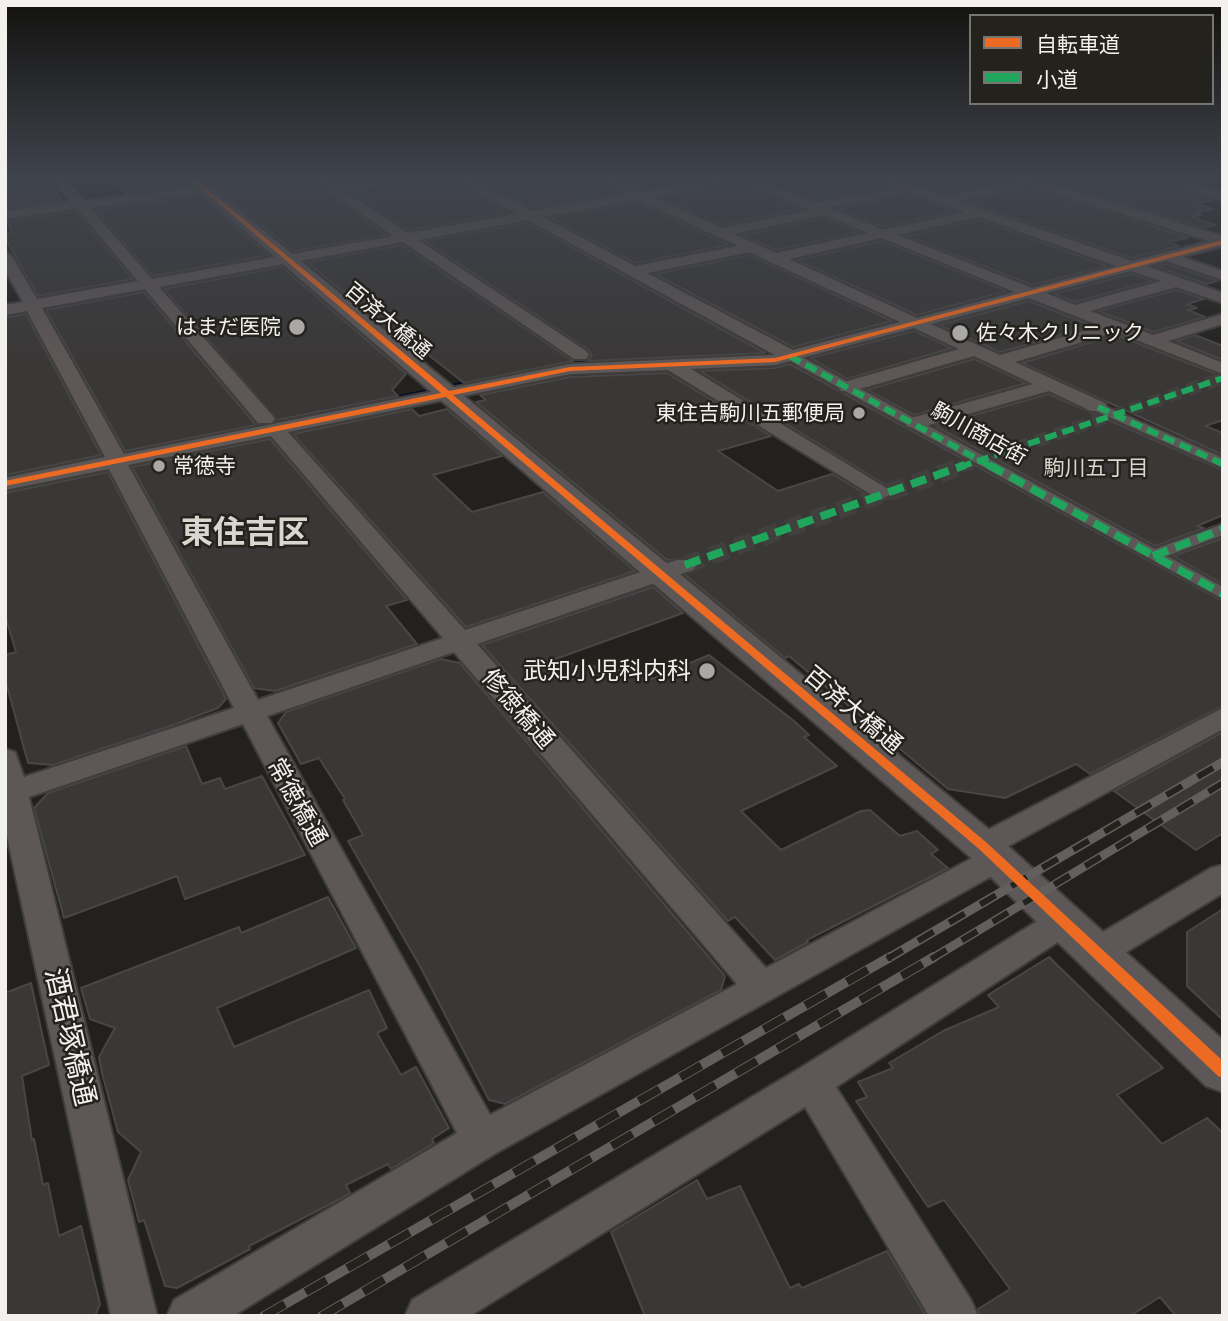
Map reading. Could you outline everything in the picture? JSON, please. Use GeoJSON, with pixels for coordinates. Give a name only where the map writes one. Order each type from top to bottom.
{"type":"FeatureCollection","features":[{"type":"Feature","properties":{"kind":"street","name":"修徳橋通"},"geometry":{"type":"LineString","coordinates":[[111,239],[761,987]]}},
{"type":"Feature","properties":{"kind":"street","name":"百済大橋通"},"geometry":{"type":"LineString","coordinates":[[262,239],[439,389],[672,569],[990,852],[1223,1071]]}},
{"type":"Feature","properties":{"kind":"street"},"geometry":{"type":"LineString","coordinates":[[5,310],[399,239]]}},
{"type":"Feature","properties":{"kind":"street"},"geometry":{"type":"LineString","coordinates":[[410,239],[580,355]]}},
{"type":"Feature","properties":{"kind":"street"},"geometry":{"type":"LineString","coordinates":[[573,239],[780,351]]}},
{"type":"Feature","properties":{"kind":"street"},"geometry":{"type":"LineString","coordinates":[[732,239],[1223,464]]}},
{"type":"Feature","properties":{"kind":"street"},"geometry":{"type":"LineString","coordinates":[[773,258],[861,239]]}},
{"type":"Feature","properties":{"kind":"street"},"geometry":{"type":"LineString","coordinates":[[894,239],[1223,369]]}},
{"type":"Feature","properties":{"kind":"street"},"geometry":{"type":"LineString","coordinates":[[1051,239],[1222,298]]}},
{"type":"Feature","properties":{"kind":"street"},"geometry":{"type":"LineString","coordinates":[[5,484],[114,456],[439,389],[580,355],[780,351],[907,319],[1111,260],[1214,239]]}},
{"type":"Feature","properties":{"kind":"street"},"geometry":{"type":"LineString","coordinates":[[1019,288],[1167,257],[1215,239]]}},
{"type":"Feature","properties":{"kind":"street"},"geometry":{"type":"LineString","coordinates":[[633,271],[750,247]]}},
{"type":"Feature","properties":{"kind":"street","name":"常徳橋通"},"geometry":{"type":"LineString","coordinates":[[5,256],[114,456],[248,713],[482,1140]]}},
{"type":"Feature","properties":{"kind":"street"},"geometry":{"type":"LineString","coordinates":[[1167,257],[1223,276]]}},
{"type":"Feature","properties":{"kind":"street"},"geometry":{"type":"LineString","coordinates":[[1074,310],[1176,282]]}},
{"type":"Feature","properties":{"kind":"street"},"geometry":{"type":"LineString","coordinates":[[1151,341],[1223,319]]}},
{"type":"Feature","properties":{"kind":"street"},"geometry":{"type":"LineString","coordinates":[[1000,361],[1116,327]]}},
{"type":"Feature","properties":{"kind":"street"},"geometry":{"type":"LineString","coordinates":[[847,387],[976,350]]}},
{"type":"Feature","properties":{"kind":"street"},"geometry":{"type":"LineString","coordinates":[[439,389],[590,366],[775,360],[780,351]]}},
{"type":"Feature","properties":{"kind":"street","name":"駒川商店街"},"geometry":{"type":"LineString","coordinates":[[780,351],[1223,594]]}},
{"type":"Feature","properties":{"kind":"street"},"geometry":{"type":"LineString","coordinates":[[672,365],[880,494]]}},
{"type":"Feature","properties":{"kind":"street"},"geometry":{"type":"LineString","coordinates":[[915,423],[1050,384]]}},
{"type":"Feature","properties":{"kind":"street"},"geometry":{"type":"LineString","coordinates":[[5,470],[114,456]]}},
{"type":"Feature","properties":{"kind":"street"},"geometry":{"type":"LineString","coordinates":[[1153,556],[1223,529]]}},
{"type":"Feature","properties":{"kind":"street"},"geometry":{"type":"LineString","coordinates":[[8,782],[248,713],[672,569]]}},
{"type":"Feature","properties":{"kind":"street"},"geometry":{"type":"LineString","coordinates":[[190,1316],[482,1140],[761,987],[1223,717]]}},
{"type":"Feature","properties":{"kind":"street","name":"酒君塚橋通"},"geometry":{"type":"LineString","coordinates":[[8,782],[134,1316]]}},
{"type":"Feature","properties":{"kind":"street"},"geometry":{"type":"LineString","coordinates":[[1098,952],[1223,877]]}},
{"type":"Feature","properties":{"kind":"street"},"geometry":{"type":"LineString","coordinates":[[428,1316],[811,1082],[1064,921]]}},
{"type":"Feature","properties":{"kind":"street"},"geometry":{"type":"LineString","coordinates":[[811,1082],[955,1316]]}},
{"type":"Feature","properties":{"kind":"building"},"geometry":{"type":"Polygon","coordinates":[[[5,239],[99,239],[133,279],[38,296],[5,239]]]}},
{"type":"Feature","properties":{"kind":"building"},"geometry":{"type":"Polygon","coordinates":[[[120,239],[250,239],[269,255],[153,276],[120,239]]]}},
{"type":"Feature","properties":{"kind":"building"},"geometry":{"type":"Polygon","coordinates":[[[278,239],[365,239],[293,251],[278,239]]]}},
{"type":"Feature","properties":{"kind":"building"},"geometry":{"type":"Polygon","coordinates":[[[438,239],[557,239],[765,353],[588,361],[592,355],[587,349],[425,241],[438,239]]]}},
{"type":"Feature","properties":{"kind":"building"},"geometry":{"type":"Polygon","coordinates":[[[590,239],[715,239],[729,245],[635,263],[590,239]]]}},
{"type":"Feature","properties":{"kind":"building"},"geometry":{"type":"Polygon","coordinates":[[[750,239],[828,239],[776,250],[750,239]]]}},
{"type":"Feature","properties":{"kind":"building"},"geometry":{"type":"Polygon","coordinates":[[[914,239],[1031,239],[1107,266],[1032,285],[914,239]]]}},
{"type":"Feature","properties":{"kind":"building"},"geometry":{"type":"Polygon","coordinates":[[[1075,239],[1185,239],[1168,242],[1179,246],[1132,258],[1075,239]]]}},
{"type":"Feature","properties":{"kind":"building"},"geometry":{"type":"Polygon","coordinates":[[[882,241],[1007,291],[917,315],[797,260],[882,241]]]}},
{"type":"Feature","properties":{"kind":"building"},"geometry":{"type":"Polygon","coordinates":[[[402,245],[573,361],[464,383],[426,353],[422,357],[307,262],[402,245]]]}},
{"type":"Feature","properties":{"kind":"building"},"geometry":{"type":"Polygon","coordinates":[[[750,255],[892,321],[793,347],[655,274],[750,255]]]}},
{"type":"Feature","properties":{"kind":"building"},"geometry":{"type":"Polygon","coordinates":[[[1166,264],[1217,281],[1206,284],[1156,266],[1166,264]]]}},
{"type":"Feature","properties":{"kind":"building"},"geometry":{"type":"Polygon","coordinates":[[[282,267],[406,374],[392,390],[398,396],[277,420],[164,289],[282,267]]]}},
{"type":"Feature","properties":{"kind":"building"},"geometry":{"type":"Polygon","coordinates":[[[1131,274],[1152,281],[1075,302],[1054,294],[1131,274]]]}},
{"type":"Feature","properties":{"kind":"building"},"geometry":{"type":"Polygon","coordinates":[[[1176,290],[1204,299],[1187,304],[1197,308],[1188,310],[1205,317],[1153,332],[1098,311],[1176,290]]]}},
{"type":"Feature","properties":{"kind":"building"},"geometry":{"type":"Polygon","coordinates":[[[144,292],[256,425],[125,451],[46,310],[144,292]]]}},
{"type":"Feature","properties":{"kind":"building"},"geometry":{"type":"Polygon","coordinates":[[[1029,301],[1093,326],[1000,352],[939,325],[1029,301]]]}},
{"type":"Feature","properties":{"kind":"building"},"geometry":{"type":"Polygon","coordinates":[[[26,314],[101,455],[5,475],[5,318],[26,314]]]}},
{"type":"Feature","properties":{"kind":"building"},"geometry":{"type":"Polygon","coordinates":[[[914,331],[952,348],[847,379],[810,358],[914,331]]]}},
{"type":"Feature","properties":{"kind":"building"},"geometry":{"type":"Polygon","coordinates":[[[1116,335],[1219,375],[1223,381],[1223,420],[1205,426],[1223,433],[1223,455],[1022,363],[1116,335]]]}},
{"type":"Feature","properties":{"kind":"building"},"geometry":{"type":"Polygon","coordinates":[[[1195,335],[1223,346],[1223,360],[1176,341],[1195,335]]]}},
{"type":"Feature","properties":{"kind":"building"},"geometry":{"type":"Polygon","coordinates":[[[974,359],[1026,383],[914,415],[867,390],[974,359]]]}},
{"type":"Feature","properties":{"kind":"building"},"geometry":{"type":"Polygon","coordinates":[[[790,364],[1223,601],[1223,706],[1090,774],[1076,764],[1005,798],[948,789],[789,656],[785,658],[685,575],[699,567],[695,558],[667,560],[476,402],[486,400],[480,395],[570,377],[667,373],[771,436],[718,451],[778,491],[832,474],[879,502],[892,496],[889,487],[700,371],[775,368],[790,364]]]}},
{"type":"Feature","properties":{"kind":"building"},"geometry":{"type":"Polygon","coordinates":[[[1049,394],[1223,470],[1223,515],[1197,526],[1204,528],[1155,546],[935,426],[1049,394]]]}},
{"type":"Feature","properties":{"kind":"building"},"geometry":{"type":"Polygon","coordinates":[[[412,409],[419,416],[447,409],[502,456],[433,475],[472,512],[543,492],[635,571],[466,627],[293,434],[412,409]]]}},
{"type":"Feature","properties":{"kind":"building"},"geometry":{"type":"Polygon","coordinates":[[[270,439],[407,600],[386,606],[417,644],[275,691],[254,688],[132,467],[270,439]]]}},
{"type":"Feature","properties":{"kind":"building"},"geometry":{"type":"Polygon","coordinates":[[[108,472],[226,699],[218,708],[53,765],[28,763],[5,679],[5,655],[16,652],[5,615],[5,493],[108,472]]]}},
{"type":"Feature","properties":{"kind":"building"},"geometry":{"type":"Polygon","coordinates":[[[1223,538],[1223,584],[1173,556],[1223,538]]]}},
{"type":"Feature","properties":{"kind":"building"},"geometry":{"type":"Polygon","coordinates":[[[653,587],[683,613],[547,662],[644,671],[652,679],[709,655],[794,721],[809,735],[804,737],[837,766],[741,811],[781,850],[861,811],[870,810],[900,836],[917,831],[938,850],[931,854],[948,868],[807,940],[808,942],[775,960],[735,917],[728,921],[482,645],[653,587]]]}},
{"type":"Feature","properties":{"kind":"building"},"geometry":{"type":"Polygon","coordinates":[[[440,659],[460,663],[725,976],[721,990],[505,1104],[489,1100],[421,968],[348,841],[363,835],[343,800],[345,799],[319,758],[301,764],[278,723],[286,712],[440,659]]]}},
{"type":"Feature","properties":{"kind":"building"},"geometry":{"type":"Polygon","coordinates":[[[1223,732],[1223,833],[1196,850],[1114,791],[1223,732]]]}},
{"type":"Feature","properties":{"kind":"building"},"geometry":{"type":"Polygon","coordinates":[[[186,746],[202,784],[220,778],[225,789],[262,776],[305,855],[185,899],[177,876],[64,918],[34,808],[48,793],[186,746]]]}},
{"type":"Feature","properties":{"kind":"building"},"geometry":{"type":"Polygon","coordinates":[[[328,897],[356,948],[217,1008],[234,1047],[369,990],[387,1028],[377,1033],[401,1075],[416,1067],[449,1128],[432,1139],[434,1143],[391,1169],[388,1164],[346,1185],[350,1193],[249,1246],[250,1249],[177,1288],[165,1286],[144,1220],[139,1222],[128,1180],[141,1152],[118,1132],[102,1073],[99,1057],[115,1028],[90,1019],[81,988],[239,927],[241,933],[328,897]]]}},
{"type":"Feature","properties":{"kind":"building"},"geometry":{"type":"Polygon","coordinates":[[[1223,909],[1223,1020],[1187,986],[1187,932],[1223,909]]]}},
{"type":"Feature","properties":{"kind":"building"},"geometry":{"type":"Polygon","coordinates":[[[1049,957],[1163,1068],[1117,1095],[1162,1144],[1207,1118],[1223,1133],[1223,1316],[1176,1316],[1160,1297],[1130,1316],[980,1316],[978,1309],[1010,1289],[944,1200],[928,1207],[856,1101],[867,1097],[858,1082],[893,1068],[889,1063],[943,1031],[999,1007],[988,995],[1049,957]]]}},
{"type":"Feature","properties":{"kind":"building"},"geometry":{"type":"Polygon","coordinates":[[[31,983],[49,1065],[22,1076],[32,1140],[34,1139],[43,1185],[48,1183],[59,1236],[81,1226],[100,1304],[95,1316],[5,1316],[5,993],[31,983]]]}},
{"type":"Feature","properties":{"kind":"building"},"geometry":{"type":"Polygon","coordinates":[[[697,1180],[707,1199],[740,1186],[790,1288],[799,1284],[802,1288],[887,1251],[926,1316],[645,1316],[611,1232],[697,1180]]]}},
{"type":"Feature","properties":{"kind":"waterway"},"geometry":{"type":"LineString","coordinates":[[618,359],[768,354],[1216,239]]}},
{"type":"Feature","properties":{"kind":"waterway"},"geometry":{"type":"LineString","coordinates":[[288,421],[465,383],[601,359]]}},
{"type":"Feature","properties":{"kind":"waterway"},"geometry":{"type":"LineString","coordinates":[[5,478],[24,474]]}},
{"type":"Feature","properties":{"kind":"tunnel"},"geometry":{"type":"LineString","coordinates":[[960,467],[1223,378]]}},
{"type":"Feature","properties":{"kind":"tunnel"},"geometry":{"type":"LineString","coordinates":[[685,565],[965,465]]}},
{"type":"Feature","properties":{"kind":"railway"},"geometry":{"type":"LineString","coordinates":[[887,959],[1223,762]]}},
{"type":"Feature","properties":{"kind":"railway"},"geometry":{"type":"LineString","coordinates":[[931,959],[1223,783]]}},
{"type":"Feature","properties":{"kind":"railway"},"geometry":{"type":"LineString","coordinates":[[264,1316],[890,957]]}},
{"type":"Feature","properties":{"kind":"railway"},"geometry":{"type":"LineString","coordinates":[[322,1316],[934,957]]}},
{"type":"Feature","properties":{"kind":"marked path"},"geometry":{"type":"LineString","coordinates":[[790,356],[1223,594]]}},
{"type":"Feature","properties":{"kind":"marked path"},"geometry":{"type":"LineString","coordinates":[[685,565],[880,494],[1223,378]]}},
{"type":"Feature","properties":{"kind":"marked path"},"geometry":{"type":"LineString","coordinates":[[1098,407],[1223,464]]}},
{"type":"Feature","properties":{"kind":"marked path"},"geometry":{"type":"LineString","coordinates":[[1153,556],[1223,529]]}},
{"type":"Feature","properties":{"kind":"cycle path"},"geometry":{"type":"LineString","coordinates":[[263,239],[983,846],[1223,1071]]}},
{"type":"Feature","properties":{"kind":"cycle path"},"geometry":{"type":"LineString","coordinates":[[5,484],[570,369],[775,360],[1223,242]]}},
{"type":"Feature","properties":{"kind":"place","name":"はまだ医院"},"geometry":{"type":"Point","coordinates":[297,327]}},
{"type":"Feature","properties":{"kind":"place","name":"佐々木クリニック"},"geometry":{"type":"Point","coordinates":[960,333]}},
{"type":"Feature","properties":{"kind":"place","name":"東住吉駒川五郵便局"},"geometry":{"type":"Point","coordinates":[859,413]}},
{"type":"Feature","properties":{"kind":"place","name":"常徳寺"},"geometry":{"type":"Point","coordinates":[159,466]}},
{"type":"Feature","properties":{"kind":"place","name":"武知小児科内科"},"geometry":{"type":"Point","coordinates":[707,671]}},
{"type":"Feature","properties":{"kind":"district","name":"駒川五丁目"},"geometry":{"type":"Point","coordinates":[1096,468]}},
{"type":"Feature","properties":{"kind":"district","name":"東住吉区"},"geometry":{"type":"Point","coordinates":[245,533]}}]}
